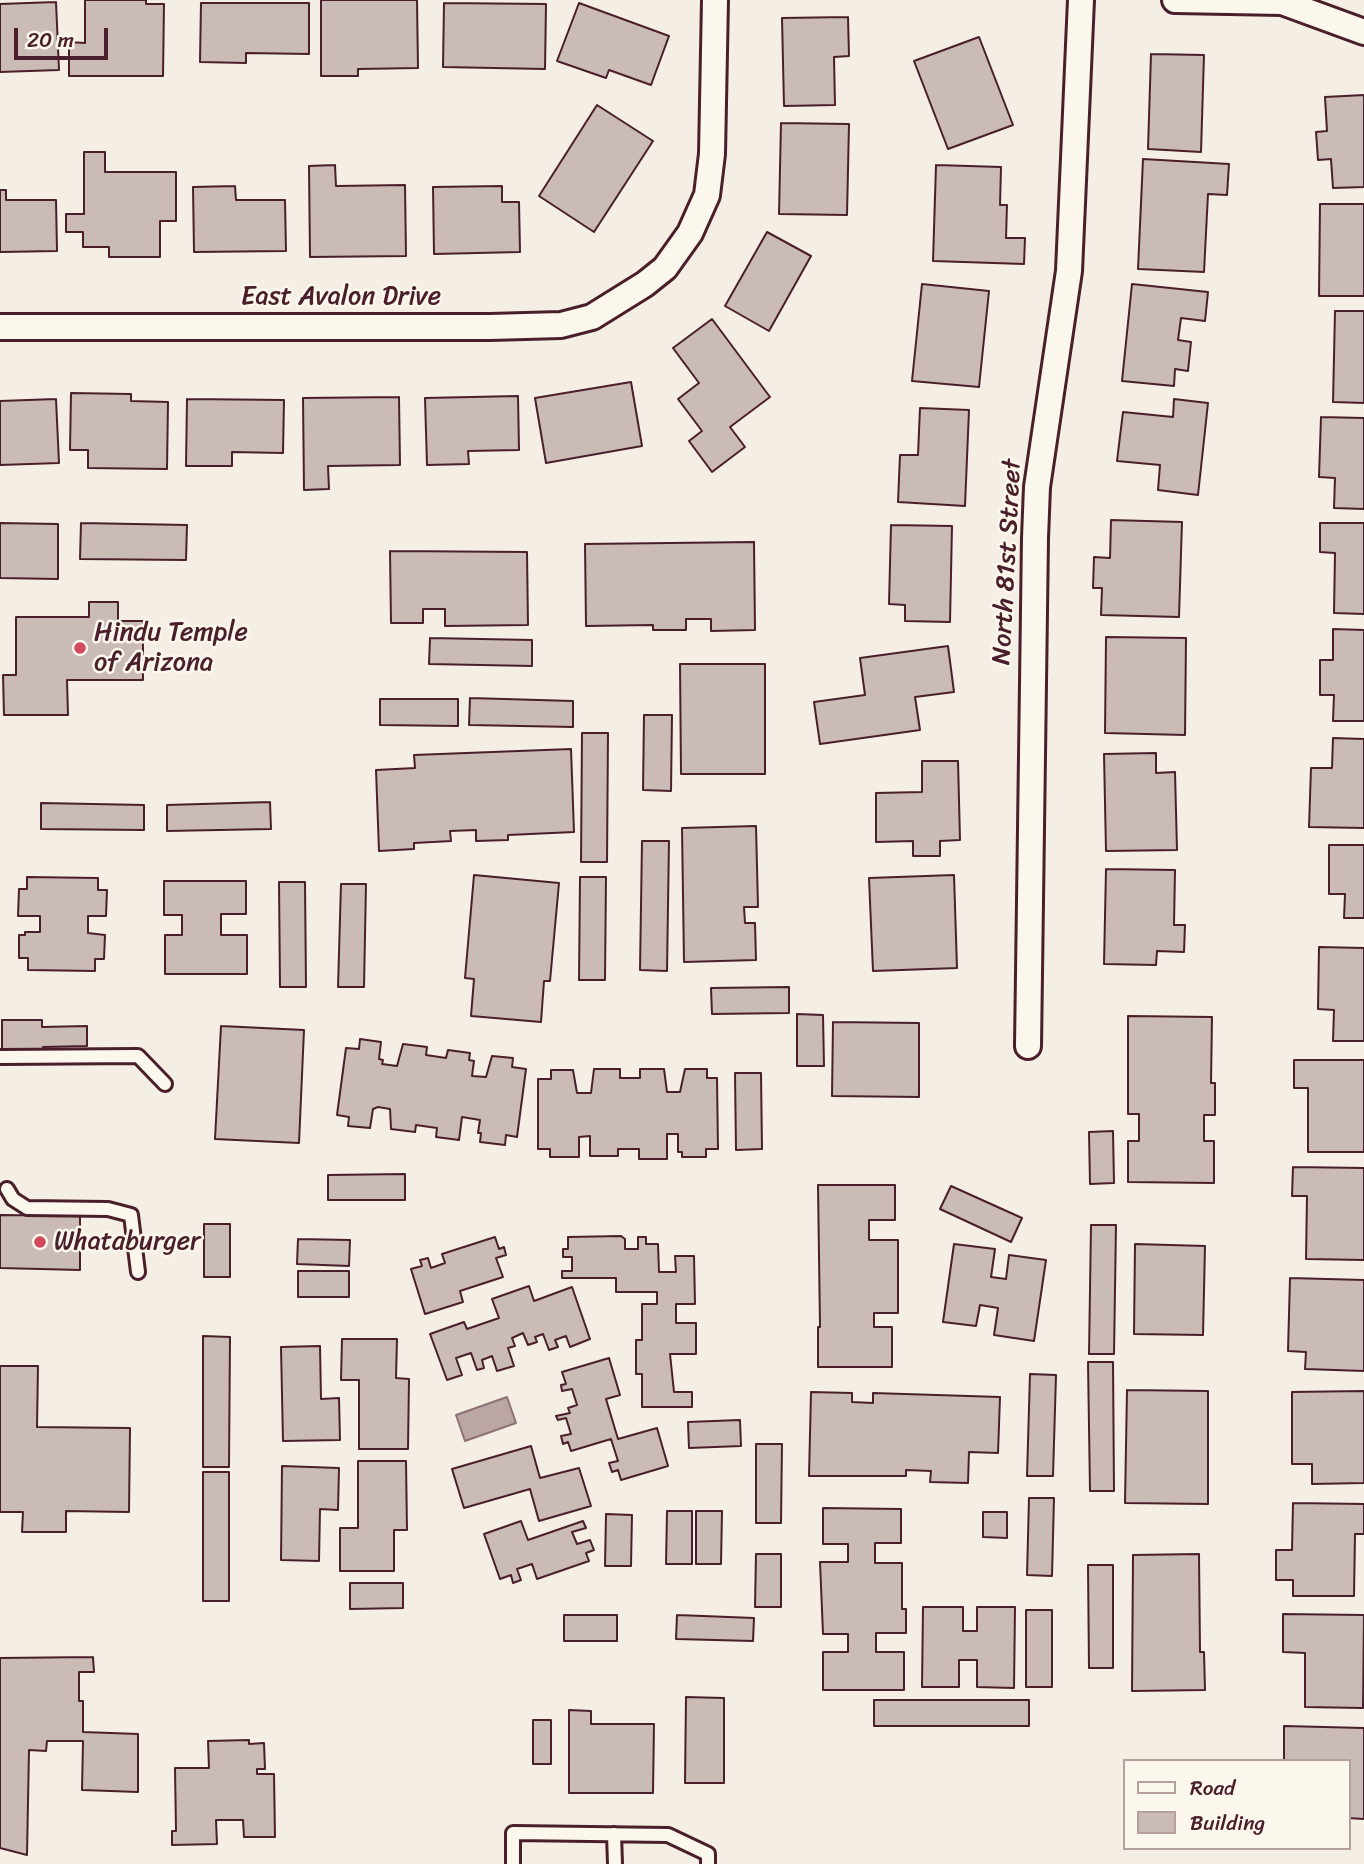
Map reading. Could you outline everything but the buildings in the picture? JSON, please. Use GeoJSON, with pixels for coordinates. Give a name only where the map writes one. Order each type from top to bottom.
{"type":"FeatureCollection","features":[{"type":"Feature","properties":{"kind":"street","name":"East Avalon Drive"},"geometry":{"type":"LineString","coordinates":[[0,327],[561,325],[592,317],[645,284],[665,268],[690,233],[707,195],[712,154],[715,0]]}},
{"type":"Feature","properties":{"kind":"street","name":"North 81st Street"},"geometry":{"type":"LineString","coordinates":[[1028,1046],[1037,487],[1069,271],[1081,0]]}},
{"type":"Feature","properties":{"kind":"street"},"geometry":{"type":"LineString","coordinates":[[1175,0],[1282,2],[1364,32]]}},
{"type":"Feature","properties":{"kind":"lane"},"geometry":{"type":"LineString","coordinates":[[0,1057],[138,1056],[165,1084]]}},
{"type":"Feature","properties":{"kind":"lane"},"geometry":{"type":"LineString","coordinates":[[7,1189],[13,1199],[27,1208],[108,1209],[131,1215],[138,1272]]}},
{"type":"Feature","properties":{"kind":"lane"},"geometry":{"type":"LineString","coordinates":[[513,1864],[513,1833],[668,1835],[708,1854],[708,1864]]}},
{"type":"Feature","properties":{"kind":"lane"},"geometry":{"type":"LineString","coordinates":[[614,1834],[615,1864]]}},
{"type":"Feature","properties":{"kind":"shaded area"},"geometry":{"type":"Polygon","coordinates":[[[507,1397],[516,1423],[465,1441],[456,1415],[507,1397]]]}},
{"type":"Feature","properties":{"kind":"place","name":"Hindu Temple of Arizona"},"geometry":{"type":"Point","coordinates":[80,648]}},
{"type":"Feature","properties":{"kind":"place","name":"Whataburger"},"geometry":{"type":"Point","coordinates":[40,1242]}}]}
